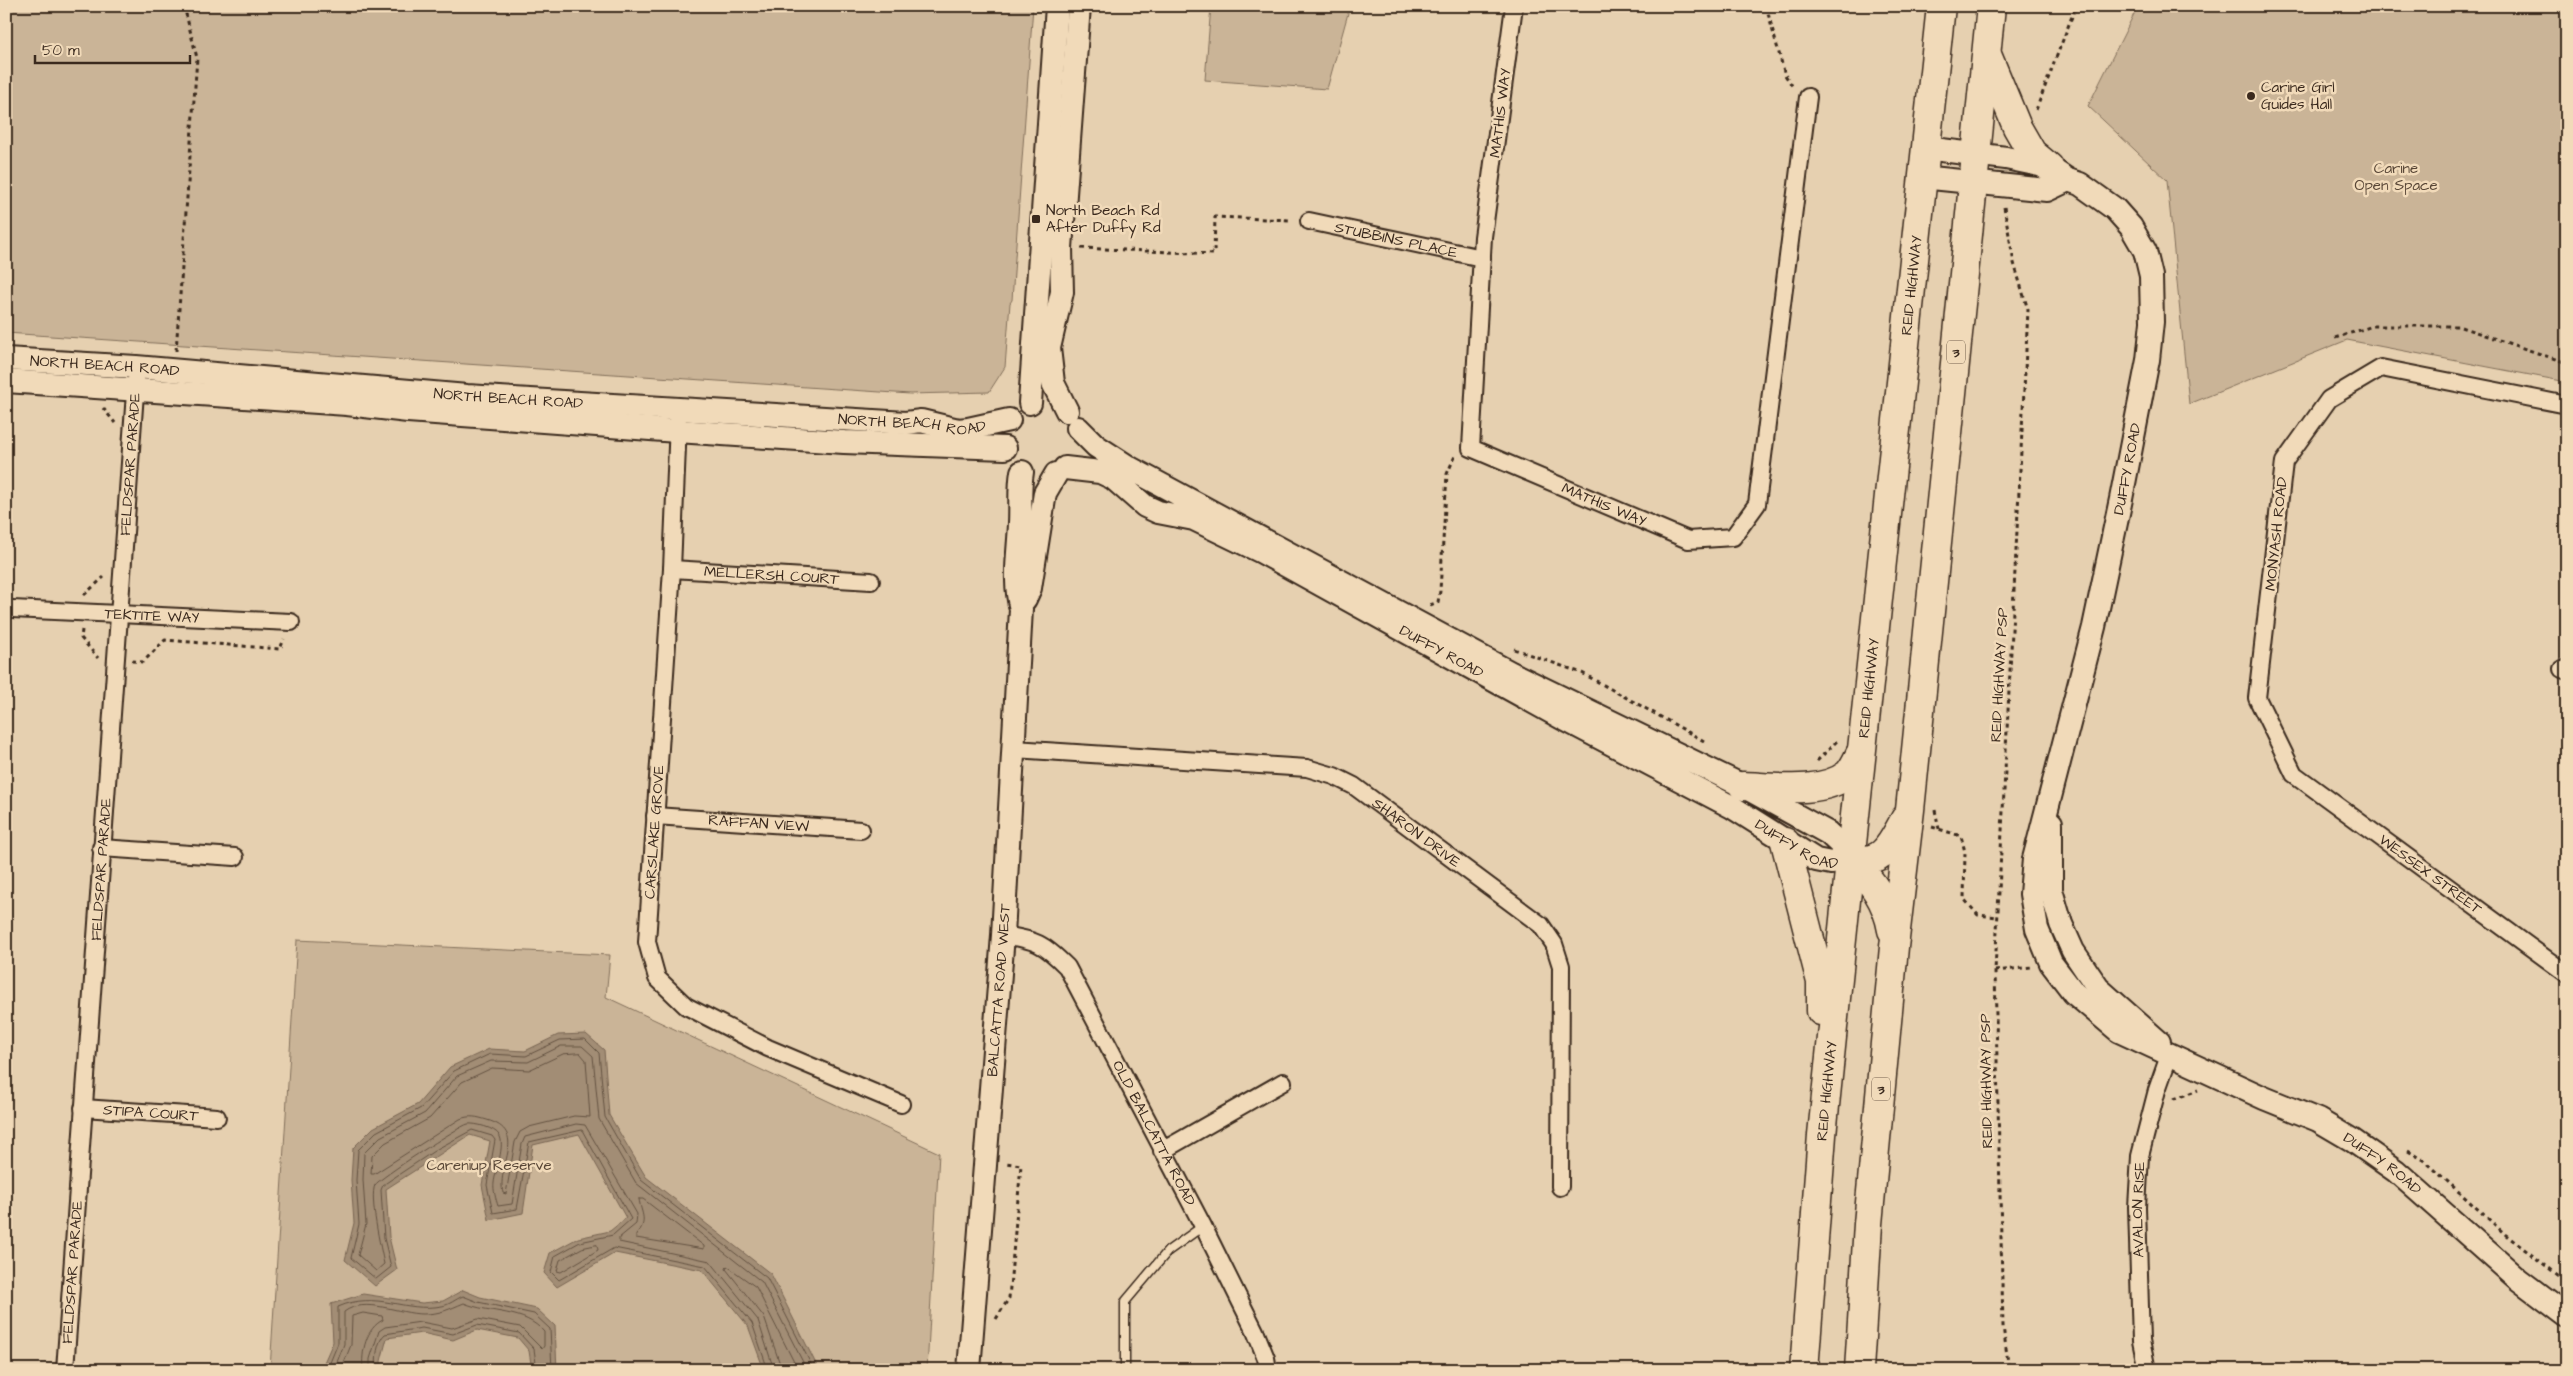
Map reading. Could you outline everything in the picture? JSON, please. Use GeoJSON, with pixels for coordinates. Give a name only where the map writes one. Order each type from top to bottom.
{"type":"FeatureCollection","features":[{"type":"Feature","properties":{"kind":"highway","name":"REID HIGHWAY"},"geometry":{"type":"LineString","coordinates":[[1804,1370],[1822,1135],[1851,860],[1860,754],[1941,6]]}},
{"type":"Feature","properties":{"kind":"highway","name":"3"},"geometry":{"type":"LineString","coordinates":[[1859,1370],[1868,1224],[1894,947],[1910,810],[1991,6]]}},
{"type":"Feature","properties":{"kind":"highway"},"geometry":{"type":"LineString","coordinates":[[1986,53],[2017,127],[2032,153],[2059,174]]}},
{"type":"Feature","properties":{"kind":"highway"},"geometry":{"type":"LineString","coordinates":[[1743,786],[1798,788],[1834,781],[1849,773],[1860,754]]}},
{"type":"Feature","properties":{"kind":"highway"},"geometry":{"type":"LineString","coordinates":[[1851,860],[1866,862],[1880,856],[1888,847],[1910,810]]}},
{"type":"Feature","properties":{"kind":"highway"},"geometry":{"type":"LineString","coordinates":[[1785,842],[1821,982],[1822,1135]]}},
{"type":"Feature","properties":{"kind":"highway"},"geometry":{"type":"LineString","coordinates":[[1851,860],[1867,876],[1882,896],[1890,921],[1894,947]]}},
{"type":"Feature","properties":{"kind":"main road"},"geometry":{"type":"LineString","coordinates":[[1030,403],[1057,6]]}},
{"type":"Feature","properties":{"kind":"main road"},"geometry":{"type":"LineString","coordinates":[[1072,419],[1050,402],[1030,403],[1022,407],[1008,420],[1004,439],[1005,448],[1014,465],[1022,472],[1033,476],[1045,477],[1061,471],[1077,450],[1072,419],[1053,383],[1049,348],[1062,292],[1061,248],[1079,6]]}},
{"type":"Feature","properties":{"kind":"main road","name":"DUFFY ROAD"},"geometry":{"type":"LineString","coordinates":[[1925,148],[2006,158],[2059,174],[2080,184],[2115,209],[2131,227],[2145,251],[2150,276],[2152,322],[2146,369],[2094,627],[2034,859],[2031,894],[2037,929],[2051,963],[2074,993],[2119,1030],[2264,1098],[2318,1120],[2352,1140],[2396,1171],[2518,1279],[2567,1316]]}},
{"type":"Feature","properties":{"kind":"main road"},"geometry":{"type":"LineString","coordinates":[[1922,177],[2047,190],[2059,174]]}},
{"type":"Feature","properties":{"kind":"main road","name":"NORTH BEACH ROAD"},"geometry":{"type":"LineString","coordinates":[[6,359],[174,370],[467,396],[906,423],[921,421],[958,430],[1008,420]]}},
{"type":"Feature","properties":{"kind":"main road","name":"NORTH BEACH ROAD"},"geometry":{"type":"LineString","coordinates":[[6,381],[338,403],[438,414],[677,431],[844,442],[1005,448]]}},
{"type":"Feature","properties":{"kind":"main road","name":"DUFFY ROAD"},"geometry":{"type":"LineString","coordinates":[[1061,471],[1100,472],[1113,478],[1145,506],[1158,512],[1194,519],[1262,552],[1564,718],[1732,807],[1816,860],[1831,863],[1851,860],[1842,846],[1828,834],[1743,786],[1511,673],[1130,468],[1096,446],[1072,419]]}},
{"type":"Feature","properties":{"kind":"main road","name":"BALCATTA ROAD WEST"},"geometry":{"type":"LineString","coordinates":[[1021,609],[1030,588],[1044,493],[1061,471]]}},
{"type":"Feature","properties":{"kind":"main road","name":"BALCATTA ROAD WEST"},"geometry":{"type":"LineString","coordinates":[[969,1370],[1003,935],[1021,609],[1016,589],[1020,523],[1019,490],[1022,472]]}},
{"type":"Feature","properties":{"kind":"street","name":"MATHIS WAY"},"geometry":{"type":"LineString","coordinates":[[1514,6],[1482,258],[1472,448],[1688,540],[1733,538],[1757,504],[1808,97]]}},
{"type":"Feature","properties":{"kind":"street","name":"STUBBINS PLACE"},"geometry":{"type":"LineString","coordinates":[[1309,221],[1482,258]]}},
{"type":"Feature","properties":{"kind":"street","name":"FELDSPAR PARADE"},"geometry":{"type":"LineString","coordinates":[[65,1370],[136,367]]}},
{"type":"Feature","properties":{"kind":"street","name":"MONYASH ROAD"},"geometry":{"type":"LineString","coordinates":[[2294,774],[2257,698],[2284,462],[2328,400],[2381,368],[2567,405]]}},
{"type":"Feature","properties":{"kind":"street","name":"CARSLAKE GROVE"},"geometry":{"type":"LineString","coordinates":[[679,408],[672,569],[647,942],[657,978],[686,1006],[768,1048],[901,1104]]}},
{"type":"Feature","properties":{"kind":"street","name":"MELLERSH COURT"},"geometry":{"type":"LineString","coordinates":[[672,569],[871,581]]}},
{"type":"Feature","properties":{"kind":"street","name":"TEKTITE WAY"},"geometry":{"type":"LineString","coordinates":[[12,610],[291,622]]}},
{"type":"Feature","properties":{"kind":"street","name":"SHARON DRIVE"},"geometry":{"type":"LineString","coordinates":[[1014,748],[1307,768],[1334,776],[1354,786],[1541,925],[1554,944],[1561,966],[1560,1187]]}},
{"type":"Feature","properties":{"kind":"street","name":"WESSEX STREET"},"geometry":{"type":"LineString","coordinates":[[2294,774],[2567,974]]}},
{"type":"Feature","properties":{"kind":"street","name":"RAFFAN VIEW"},"geometry":{"type":"LineString","coordinates":[[655,816],[861,830]]}},
{"type":"Feature","properties":{"kind":"street"},"geometry":{"type":"LineString","coordinates":[[102,848],[235,858]]}},
{"type":"Feature","properties":{"kind":"street","name":"OLD BALCATTA ROAD"},"geometry":{"type":"LineString","coordinates":[[1003,935],[1031,939],[1048,948],[1067,967],[1203,1226],[1255,1331],[1268,1370]]}},
{"type":"Feature","properties":{"kind":"street","name":"AVALON RISE"},"geometry":{"type":"LineString","coordinates":[[2147,1370],[2141,1341],[2137,1207],[2140,1156],[2157,1090],[2170,1053]]}},
{"type":"Feature","properties":{"kind":"street"},"geometry":{"type":"LineString","coordinates":[[1162,1151],[1283,1082]]}},
{"type":"Feature","properties":{"kind":"street","name":"STIPA COURT"},"geometry":{"type":"LineString","coordinates":[[83,1108],[217,1117]]}},
{"type":"Feature","properties":{"kind":"lane"},"geometry":{"type":"LineString","coordinates":[[1125,1370],[1125,1302],[1168,1251],[1203,1226]]}},
{"type":"Feature","properties":{"kind":"path"},"geometry":{"type":"LineString","coordinates":[[174,370],[197,58],[184,6]]}},
{"type":"Feature","properties":{"kind":"path"},"geometry":{"type":"LineString","coordinates":[[1766,6],[1785,75],[1794,88],[1808,97]]}},
{"type":"Feature","properties":{"kind":"path"},"geometry":{"type":"LineString","coordinates":[[2017,127],[2034,116],[2075,7]]}},
{"type":"Feature","properties":{"kind":"path","name":"REID HIGHWAY PSP"},"geometry":{"type":"LineString","coordinates":[[2005,186],[2004,207],[2014,263],[2028,310],[1995,971],[2003,1326],[2009,1370]]}},
{"type":"Feature","properties":{"kind":"path"},"geometry":{"type":"LineString","coordinates":[[1077,248],[1214,254],[1215,217],[1309,221]]}},
{"type":"Feature","properties":{"kind":"path"},"geometry":{"type":"LineString","coordinates":[[2335,338],[2373,326],[2458,326],[2567,363]]}},
{"type":"Feature","properties":{"kind":"path"},"geometry":{"type":"LineString","coordinates":[[101,406],[116,424],[116,433]]}},
{"type":"Feature","properties":{"kind":"path"},"geometry":{"type":"LineString","coordinates":[[1397,612],[1408,604],[1429,605],[1438,602],[1447,474],[1455,456],[1472,448]]}},
{"type":"Feature","properties":{"kind":"path"},"geometry":{"type":"LineString","coordinates":[[106,574],[84,595],[81,638],[99,660],[144,662],[165,640],[280,649],[291,622]]}},
{"type":"Feature","properties":{"kind":"path"},"geometry":{"type":"LineString","coordinates":[[1995,971],[2040,966]]}},
{"type":"Feature","properties":{"kind":"path"},"geometry":{"type":"LineString","coordinates":[[985,1160],[1021,1165],[1009,1298],[996,1320],[995,1328]]}},
{"type":"Feature","properties":{"kind":"green space"},"geometry":{"type":"Polygon","coordinates":[[[6,6],[1033,6],[1012,300],[1010,303],[1005,367],[989,392],[910,394],[6,333],[6,6]]]}},
{"type":"Feature","properties":{"kind":"green space"},"geometry":{"type":"Polygon","coordinates":[[[1211,6],[1350,6],[1327,89],[1205,80],[1211,6]]]}},
{"type":"Feature","properties":{"kind":"green space","name":"Carine Open Space"},"geometry":{"type":"Polygon","coordinates":[[[2138,6],[2567,6],[2567,382],[2347,340],[2189,404],[2167,180],[2088,106],[2138,6]]]}},
{"type":"Feature","properties":{"kind":"green space","name":"Careniup Reserve"},"geometry":{"type":"Polygon","coordinates":[[[297,940],[610,955],[606,997],[939,1153],[927,1370],[270,1370],[297,940]]]}},
{"type":"Feature","properties":{"kind":"water"},"geometry":{"type":"Polygon","coordinates":[[[586,1034],[604,1050],[609,1115],[646,1177],[771,1274],[819,1370],[764,1370],[748,1326],[702,1270],[615,1253],[557,1287],[544,1273],[550,1253],[578,1238],[610,1231],[626,1218],[579,1134],[533,1145],[523,1213],[489,1220],[482,1185],[490,1141],[470,1135],[386,1189],[389,1237],[397,1270],[375,1286],[345,1260],[354,1223],[351,1180],[353,1148],[373,1128],[418,1104],[450,1067],[489,1049],[525,1051],[558,1035],[586,1034]]]}},
{"type":"Feature","properties":{"kind":"water"},"geometry":{"type":"Polygon","coordinates":[[[463,1290],[480,1297],[537,1309],[555,1326],[557,1370],[532,1370],[529,1351],[518,1338],[477,1330],[453,1340],[422,1333],[387,1338],[381,1361],[382,1370],[323,1370],[322,1367],[333,1342],[331,1304],[363,1294],[422,1303],[443,1301],[463,1290]]]}},
{"type":"Feature","properties":{"kind":"place","name":"Carine Girl Guides Hall"},"geometry":{"type":"Point","coordinates":[2251,96]}},
{"type":"Feature","properties":{"kind":"place","name":"North Beach Rd After Duffy Rd"},"geometry":{"type":"Point","coordinates":[1036,219]}}]}
